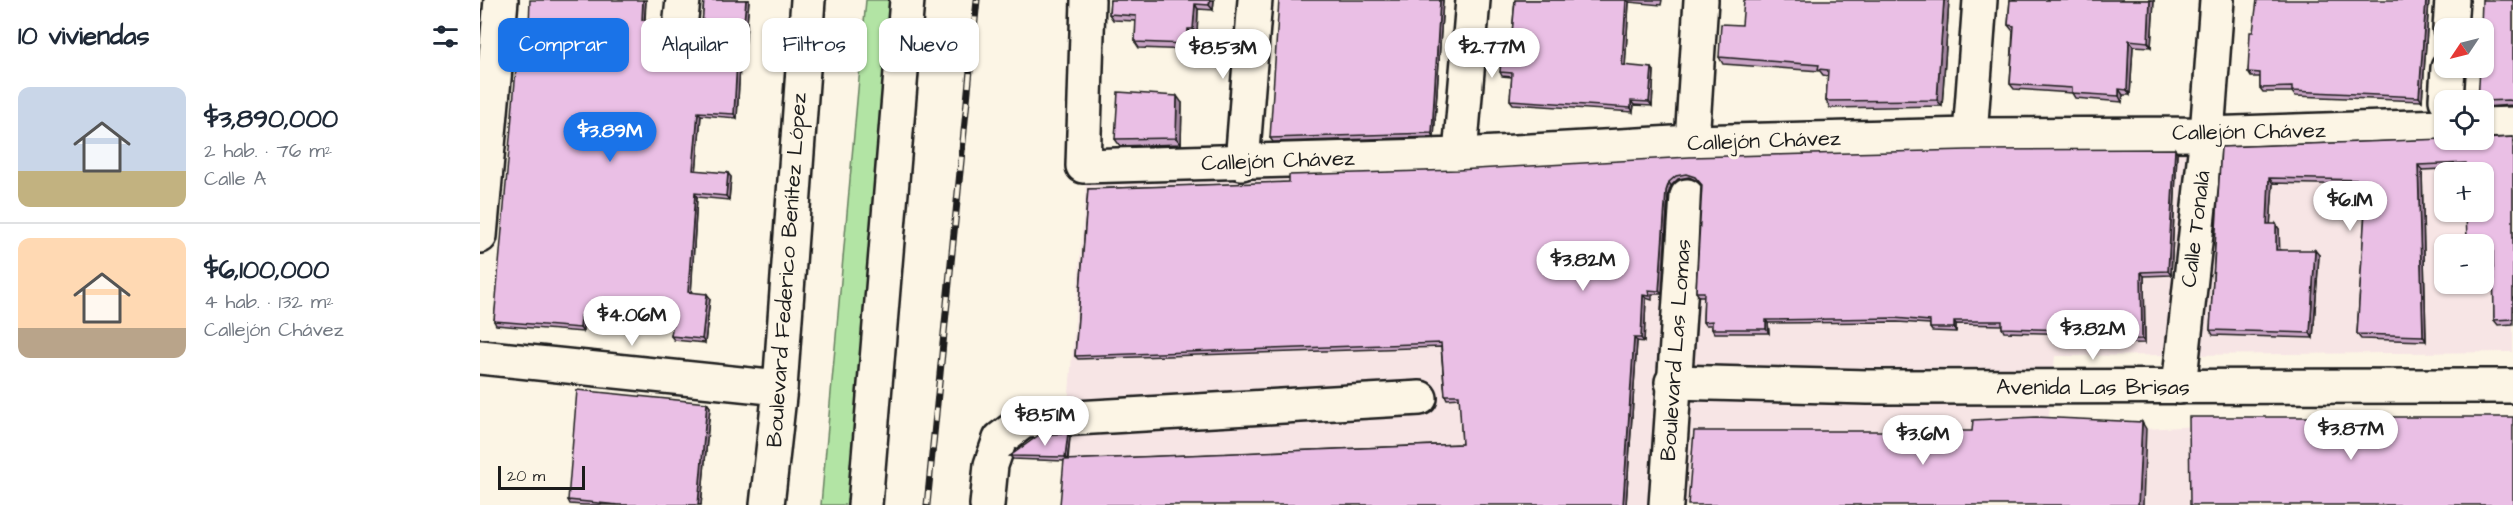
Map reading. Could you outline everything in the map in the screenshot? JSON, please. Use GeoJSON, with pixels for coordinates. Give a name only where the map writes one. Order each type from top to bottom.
{"type":"FeatureCollection","features":[{"type":"Feature","properties":{"kind":"street"},"geometry":{"type":"LineString","coordinates":[[480,236],[501,0]]}},
{"type":"Feature","properties":{"kind":"street","name":"Boulevard Federico Benítez López"},"geometry":{"type":"LineString","coordinates":[[767,505],[780,388],[808,0]]}},
{"type":"Feature","properties":{"kind":"street"},"geometry":{"type":"LineString","coordinates":[[865,505],[907,0]]}},
{"type":"Feature","properties":{"kind":"street","name":"Callejón Chávez"},"geometry":{"type":"LineString","coordinates":[[1088,0],[1083,166],[1460,155],[1692,142],[1970,135],[2207,134],[2434,117]]}},
{"type":"Feature","properties":{"kind":"street"},"geometry":{"type":"LineString","coordinates":[[1242,163],[1255,0]]}},
{"type":"Feature","properties":{"kind":"street"},"geometry":{"type":"LineString","coordinates":[[1460,155],[1473,0]]}},
{"type":"Feature","properties":{"kind":"street"},"geometry":{"type":"LineString","coordinates":[[1692,142],[1701,0]]}},
{"type":"Feature","properties":{"kind":"street"},"geometry":{"type":"LineString","coordinates":[[1970,135],[1980,0]]}},
{"type":"Feature","properties":{"kind":"street","name":"Calle Tonalá"},"geometry":{"type":"LineString","coordinates":[[2179,387],[2207,134],[2217,0]]}},
{"type":"Feature","properties":{"kind":"street"},"geometry":{"type":"LineString","coordinates":[[2451,18],[2452,0]]}},
{"type":"Feature","properties":{"kind":"street"},"geometry":{"type":"LineString","coordinates":[[2494,125],[2513,124]]}},
{"type":"Feature","properties":{"kind":"street","name":"Boulevard Las Lomas"},"geometry":{"type":"LineString","coordinates":[[1666,505],[1672,382],[1687,196]]}},
{"type":"Feature","properties":{"kind":"street"},"geometry":{"type":"LineString","coordinates":[[480,357],[780,388]]}},
{"type":"Feature","properties":{"kind":"street","name":"Avenida Las Brisas"},"geometry":{"type":"LineString","coordinates":[[1672,382],[1868,387],[2513,386]]}},
{"type":"Feature","properties":{"kind":"street"},"geometry":{"type":"LineString","coordinates":[[987,505],[991,465],[1000,439],[1024,421],[1420,398]]}},
{"type":"Feature","properties":{"kind":"shaded area"},"geometry":{"type":"Polygon","coordinates":[[[2513,134],[2513,352],[2055,356],[2048,424],[2146,429],[2196,426],[2513,505],[1060,505],[1086,182],[2434,142],[2434,150],[2494,150],[2494,138],[2513,134]]]}},
{"type":"Feature","properties":{"kind":"green space"},"geometry":{"type":"Polygon","coordinates":[[[866,0],[893,0],[891,18],[879,18],[879,72],[886,72],[847,505],[821,505],[860,72],[867,72],[867,18],[864,18],[866,0]]]}},
{"type":"Feature","properties":{"kind":"building"},"geometry":{"type":"Polygon","coordinates":[[[530,0],[643,0],[641,72],[736,72],[734,114],[698,112],[693,170],[728,173],[726,196],[695,193],[688,292],[707,294],[702,339],[671,336],[673,322],[581,316],[580,328],[494,321],[516,72],[629,72],[629,18],[529,18],[530,0]]]}},
{"type":"Feature","properties":{"kind":"building"},"geometry":{"type":"Polygon","coordinates":[[[704,0],[746,0],[744,18],[703,18],[704,0]]]}},
{"type":"Feature","properties":{"kind":"building"},"geometry":{"type":"Polygon","coordinates":[[[1110,0],[1210,0],[1209,5],[1195,4],[1193,29],[1188,29],[1187,44],[1135,42],[1136,16],[1109,14],[1110,0]]]}},
{"type":"Feature","properties":{"kind":"building"},"geometry":{"type":"Polygon","coordinates":[[[1279,0],[1440,0],[1432,133],[1270,138],[1279,0]]]}},
{"type":"Feature","properties":{"kind":"building"},"geometry":{"type":"Polygon","coordinates":[[[1515,0],[1626,0],[1622,65],[1652,68],[1649,102],[1631,101],[1631,108],[1510,100],[1512,73],[1500,72],[1503,34],[1512,34],[1515,0]]]}},
{"type":"Feature","properties":{"kind":"building"},"geometry":{"type":"Polygon","coordinates":[[[1744,0],[1944,0],[1937,100],[1826,101],[1828,70],[1818,69],[1819,65],[1719,57],[1721,24],[1742,25],[1744,0]]]}},
{"type":"Feature","properties":{"kind":"building"},"geometry":{"type":"Polygon","coordinates":[[[2010,0],[2150,0],[2148,42],[2129,40],[2127,90],[2119,89],[2119,96],[2072,93],[2072,88],[2010,84],[2014,26],[2008,25],[2010,0]]]}},
{"type":"Feature","properties":{"kind":"building"},"geometry":{"type":"Polygon","coordinates":[[[2257,0],[2426,0],[2419,97],[2292,91],[2292,87],[2260,88],[2260,73],[2248,72],[2250,32],[2253,32],[2257,0]]]}},
{"type":"Feature","properties":{"kind":"building"},"geometry":{"type":"Polygon","coordinates":[[[2482,0],[2513,0],[2513,101],[2494,101],[2494,90],[2479,90],[2479,78],[2494,78],[2494,18],[2481,18],[2482,0]]]}},
{"type":"Feature","properties":{"kind":"building"},"geometry":{"type":"Polygon","coordinates":[[[1118,92],[1177,96],[1176,138],[1115,139],[1118,92]]]}},
{"type":"Feature","properties":{"kind":"building"},"geometry":{"type":"Polygon","coordinates":[[[2513,137],[2513,319],[2494,320],[2494,234],[2467,234],[2466,222],[2494,222],[2494,162],[2434,162],[2434,164],[2418,165],[2423,336],[2357,334],[2367,180],[2269,178],[2267,224],[2276,224],[2276,250],[2315,250],[2310,333],[2210,330],[2221,147],[2434,139],[2434,150],[2494,150],[2494,138],[2513,137]]]}},
{"type":"Feature","properties":{"kind":"building"},"geometry":{"type":"Polygon","coordinates":[[[2175,149],[2168,271],[2141,272],[2142,339],[2079,340],[2073,330],[2002,328],[2002,321],[1954,321],[1954,328],[1930,328],[1930,321],[1894,318],[1766,320],[1766,329],[1712,329],[1712,321],[1703,322],[1704,292],[1696,292],[1702,185],[1695,177],[1686,174],[1676,176],[1669,182],[1666,191],[1659,291],[1649,290],[1650,296],[1643,295],[1641,338],[1634,338],[1623,505],[1060,505],[1064,460],[1462,444],[1459,395],[1445,395],[1441,343],[1075,356],[1088,189],[1289,182],[1289,175],[1458,170],[1690,157],[1968,150],[2175,149]]]}},
{"type":"Feature","properties":{"kind":"building"},"geometry":{"type":"Polygon","coordinates":[[[577,390],[707,403],[698,505],[619,505],[568,500],[577,390]]]}},
{"type":"Feature","properties":{"kind":"building"},"geometry":{"type":"Polygon","coordinates":[[[2036,417],[2142,422],[2138,505],[1688,505],[1694,431],[1972,431],[1973,420],[2036,417]]]}},
{"type":"Feature","properties":{"kind":"building"},"geometry":{"type":"Polygon","coordinates":[[[2189,417],[2513,417],[2513,505],[2190,505],[2189,417]]]}},
{"type":"Feature","properties":{"kind":"building"},"geometry":{"type":"Polygon","coordinates":[[[1068,433],[1065,457],[1010,456],[1039,435],[1068,433]]]}},
{"type":"Feature","properties":{"kind":"railway"},"geometry":{"type":"LineString","coordinates":[[927,505],[977,0]]}}]}
